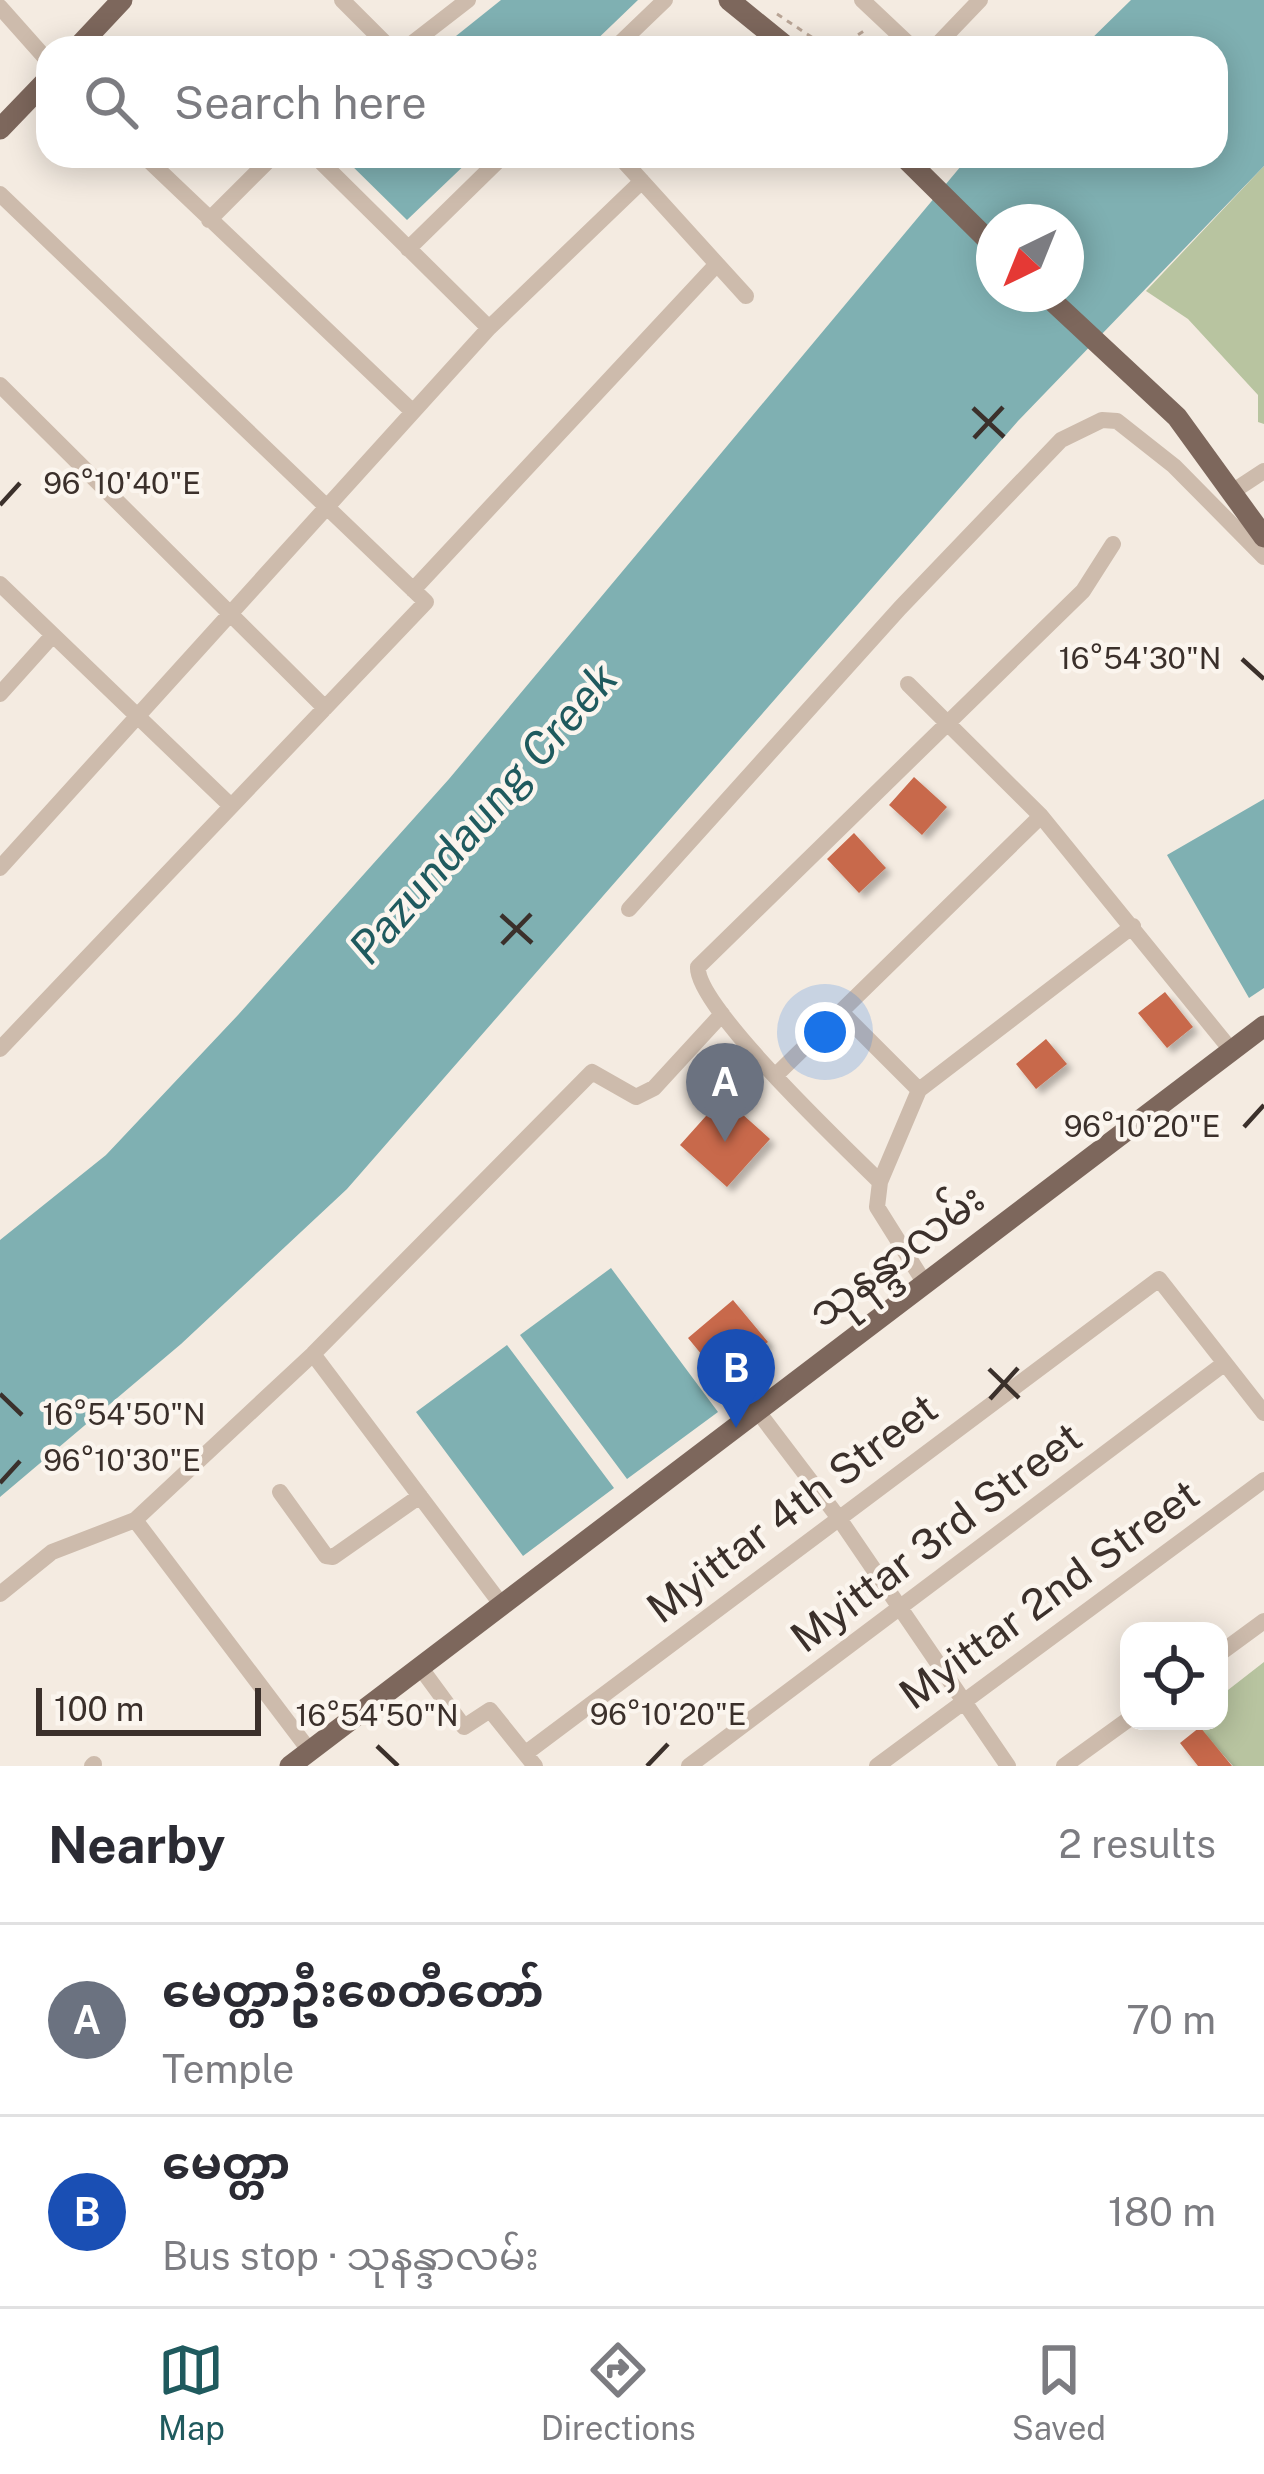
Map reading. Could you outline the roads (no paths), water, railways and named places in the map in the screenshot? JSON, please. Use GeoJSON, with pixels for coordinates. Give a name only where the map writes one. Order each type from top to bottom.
{"type":"FeatureCollection","features":[{"type":"Feature","properties":{"kind":"main road"},"geometry":{"type":"LineString","coordinates":[[88,36],[122,0]]}},
{"type":"Feature","properties":{"kind":"main road"},"geometry":{"type":"LineString","coordinates":[[729,0],[773,36]]}},
{"type":"Feature","properties":{"kind":"main road"},"geometry":{"type":"LineString","coordinates":[[0,129],[36,92]]}},
{"type":"Feature","properties":{"kind":"main road"},"geometry":{"type":"LineString","coordinates":[[915,168],[976,228]]}},
{"type":"Feature","properties":{"kind":"main road"},"geometry":{"type":"LineString","coordinates":[[1064,312],[1177,417],[1232,486],[1264,538]]}},
{"type":"Feature","properties":{"kind":"main road","name":"သုနန္ဒာလမ်း"},"geometry":{"type":"LineString","coordinates":[[290,1766],[317,1758],[420,1667],[501,1604],[1264,1026]]}},
{"type":"Feature","properties":{"kind":"street"},"geometry":{"type":"LineString","coordinates":[[342,0],[378,36]]}},
{"type":"Feature","properties":{"kind":"street"},"geometry":{"type":"LineString","coordinates":[[422,36],[468,0]]}},
{"type":"Feature","properties":{"kind":"street"},"geometry":{"type":"LineString","coordinates":[[628,36],[665,0]]}},
{"type":"Feature","properties":{"kind":"street"},"geometry":{"type":"LineString","coordinates":[[862,0],[897,36]]}},
{"type":"Feature","properties":{"kind":"street"},"geometry":{"type":"LineString","coordinates":[[946,36],[980,0]]}},
{"type":"Feature","properties":{"kind":"street"},"geometry":{"type":"LineString","coordinates":[[0,7],[36,48]]}},
{"type":"Feature","properties":{"kind":"street"},"geometry":{"type":"LineString","coordinates":[[156,168],[412,412]]}},
{"type":"Feature","properties":{"kind":"street"},"geometry":{"type":"LineString","coordinates":[[209,220],[261,168]]}},
{"type":"Feature","properties":{"kind":"street"},"geometry":{"type":"LineString","coordinates":[[327,168],[489,328]]}},
{"type":"Feature","properties":{"kind":"street"},"geometry":{"type":"LineString","coordinates":[[408,249],[491,168]]}},
{"type":"Feature","properties":{"kind":"street"},"geometry":{"type":"LineString","coordinates":[[631,168],[746,296]]}},
{"type":"Feature","properties":{"kind":"street"},"geometry":{"type":"LineString","coordinates":[[0,868],[489,328],[642,181]]}},
{"type":"Feature","properties":{"kind":"street"},"geometry":{"type":"LineString","coordinates":[[0,194],[420,596]]}},
{"type":"Feature","properties":{"kind":"street"},"geometry":{"type":"LineString","coordinates":[[0,1049],[325,708],[717,264]]}},
{"type":"Feature","properties":{"kind":"street"},"geometry":{"type":"LineString","coordinates":[[0,385],[325,708]]}},
{"type":"Feature","properties":{"kind":"street"},"geometry":{"type":"LineString","coordinates":[[629,909],[900,608],[1060,440],[1102,421],[1117,421],[1174,466],[1264,557]]}},
{"type":"Feature","properties":{"kind":"street"},"geometry":{"type":"LineString","coordinates":[[1232,486],[1264,471]]}},
{"type":"Feature","properties":{"kind":"street"},"geometry":{"type":"LineString","coordinates":[[880,1182],[775,1076],[722,1014],[698,980],[698,967],[837,836],[942,723],[1083,591],[1113,544]]}},
{"type":"Feature","properties":{"kind":"street"},"geometry":{"type":"LineString","coordinates":[[0,584],[231,806]]}},
{"type":"Feature","properties":{"kind":"street"},"geometry":{"type":"LineString","coordinates":[[0,694],[53,635]]}},
{"type":"Feature","properties":{"kind":"street"},"geometry":{"type":"LineString","coordinates":[[908,684],[942,723],[1041,816],[1231,1050]]}},
{"type":"Feature","properties":{"kind":"street"},"geometry":{"type":"LineString","coordinates":[[775,1076],[1041,816]]}},
{"type":"Feature","properties":{"kind":"street"},"geometry":{"type":"LineString","coordinates":[[925,1282],[878,1215],[880,1182],[919,1090],[1132,926]]}},
{"type":"Feature","properties":{"kind":"street"},"geometry":{"type":"LineString","coordinates":[[0,1594],[52,1552],[135,1520],[313,1354],[592,1072],[636,1097],[653,1088],[722,1014]]}},
{"type":"Feature","properties":{"kind":"street"},"geometry":{"type":"LineString","coordinates":[[843,1014],[919,1090]]}},
{"type":"Feature","properties":{"kind":"street","name":"Myittar 4th Street"},"geometry":{"type":"LineString","coordinates":[[531,1760],[838,1517],[1159,1279],[1225,1363]]}},
{"type":"Feature","properties":{"kind":"street"},"geometry":{"type":"LineString","coordinates":[[313,1354],[501,1604]]}},
{"type":"Feature","properties":{"kind":"street"},"geometry":{"type":"LineString","coordinates":[[1225,1363],[1264,1413]]}},
{"type":"Feature","properties":{"kind":"street","name":"Myittar 3rd Street"},"geometry":{"type":"LineString","coordinates":[[689,1766],[902,1611],[1225,1363]]}},
{"type":"Feature","properties":{"kind":"street"},"geometry":{"type":"LineString","coordinates":[[756,1409],[838,1517],[1008,1766]]}},
{"type":"Feature","properties":{"kind":"street","name":"Myittar 2nd Street"},"geometry":{"type":"LineString","coordinates":[[877,1766],[1264,1480]]}},
{"type":"Feature","properties":{"kind":"street"},"geometry":{"type":"LineString","coordinates":[[280,1492],[326,1556],[333,1557],[420,1496]]}},
{"type":"Feature","properties":{"kind":"street"},"geometry":{"type":"LineString","coordinates":[[135,1520],[317,1758]]}},
{"type":"Feature","properties":{"kind":"street"},"geometry":{"type":"LineString","coordinates":[[1228,1648],[1264,1622]]}},
{"type":"Feature","properties":{"kind":"street"},"geometry":{"type":"LineString","coordinates":[[420,1667],[464,1727],[490,1710],[518,1751],[531,1760]]}},
{"type":"Feature","properties":{"kind":"street"},"geometry":{"type":"LineString","coordinates":[[1064,1766],[1120,1726]]}},
{"type":"Feature","properties":{"kind":"water"},"geometry":{"type":"Polygon","coordinates":[[[501,0],[638,0],[600,36],[456,36],[501,0]]]}},
{"type":"Feature","properties":{"kind":"water","name":"Pazundaung Creek"},"geometry":{"type":"Polygon","coordinates":[[[1131,0],[1264,0],[1264,166],[1018,421],[347,1189],[181,1344],[0,1497],[0,1240],[106,1155],[449,779],[959,168],[1228,168],[1228,36],[1094,36],[1131,0]]]}},
{"type":"Feature","properties":{"kind":"water"},"geometry":{"type":"Polygon","coordinates":[[[354,168],[461,168],[407,220],[354,168]]]}},
{"type":"Feature","properties":{"kind":"water"},"geometry":{"type":"Polygon","coordinates":[[[1264,799],[1264,988],[1249,998],[1167,855],[1264,799]]]}},
{"type":"Feature","properties":{"kind":"water"},"geometry":{"type":"Polygon","coordinates":[[[611,1268],[718,1412],[627,1479],[520,1335],[611,1268]]]}},
{"type":"Feature","properties":{"kind":"water"},"geometry":{"type":"Polygon","coordinates":[[[507,1345],[614,1488],[523,1556],[416,1412],[507,1345]]]}},
{"type":"Feature","properties":{"kind":"place","name":"မေတ္တာဦးစေတီတော်"},"geometry":{"type":"Point","coordinates":[725,1142]}},
{"type":"Feature","properties":{"kind":"place","name":"မေတ္တာ"},"geometry":{"type":"Point","coordinates":[736,1428]}}]}
